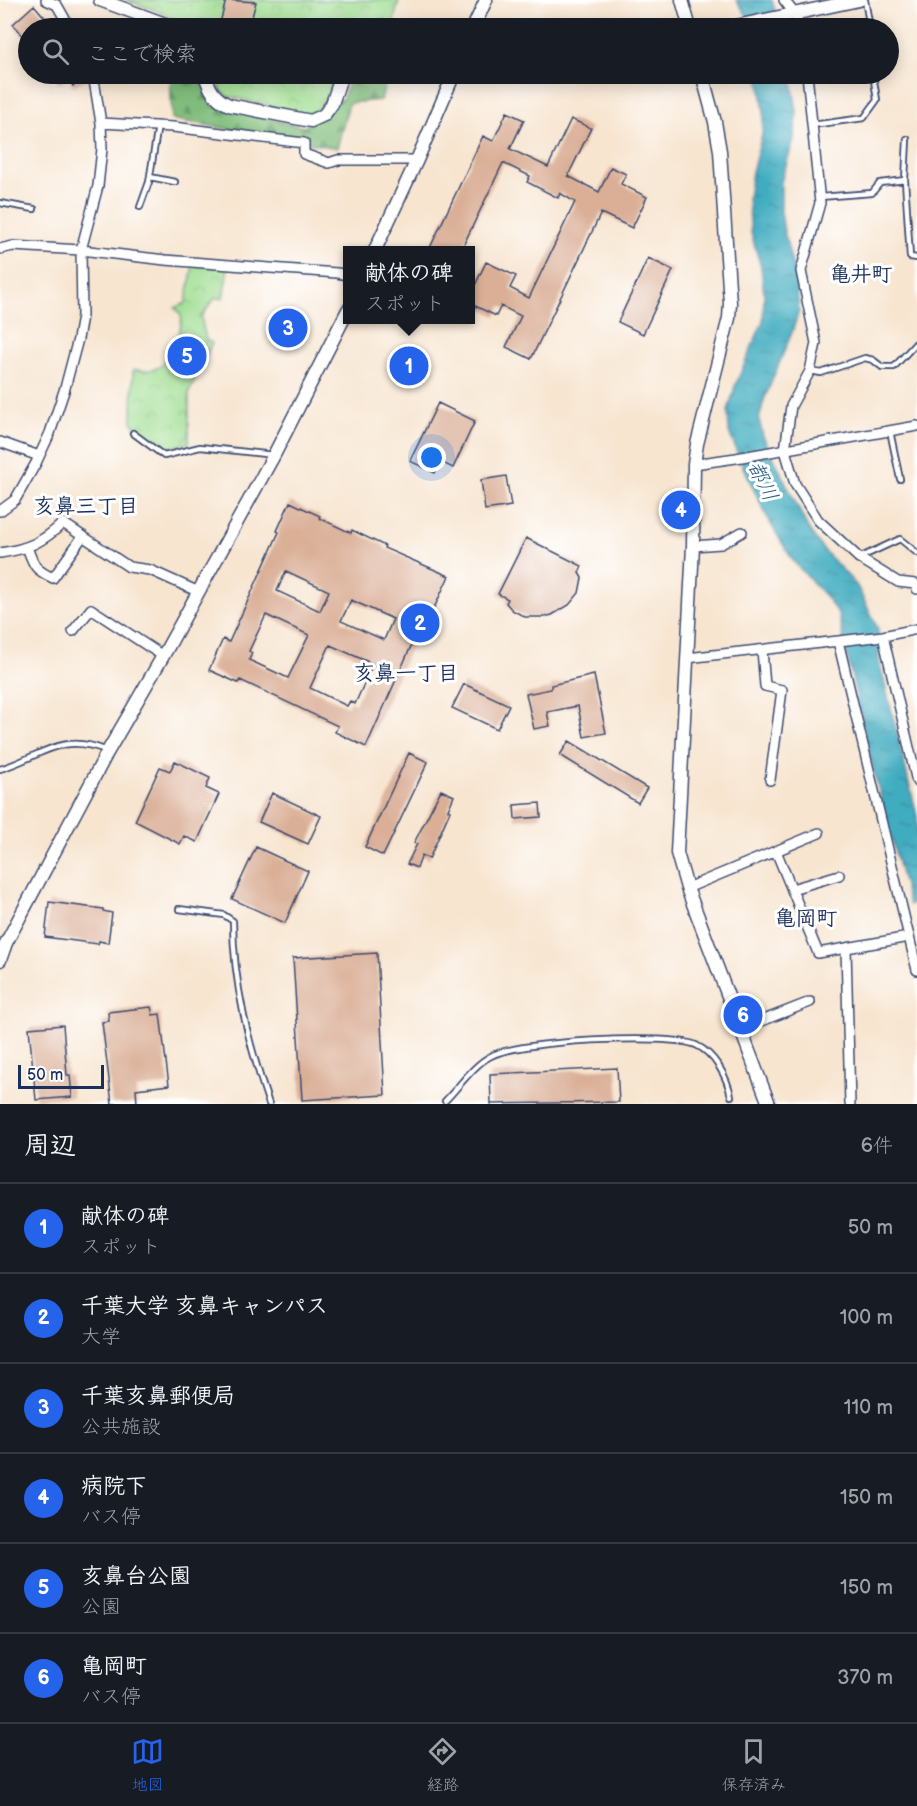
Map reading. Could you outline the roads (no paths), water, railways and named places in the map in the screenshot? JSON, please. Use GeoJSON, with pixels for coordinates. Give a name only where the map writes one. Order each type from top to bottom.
{"type":"FeatureCollection","features":[{"type":"Feature","properties":{"kind":"street"},"geometry":{"type":"LineString","coordinates":[[46,0],[57,5],[64,18]]}},
{"type":"Feature","properties":{"kind":"street"},"geometry":{"type":"LineString","coordinates":[[100,0],[149,18]]}},
{"type":"Feature","properties":{"kind":"street"},"geometry":{"type":"LineString","coordinates":[[478,18],[486,0]]}},
{"type":"Feature","properties":{"kind":"street"},"geometry":{"type":"LineString","coordinates":[[682,0],[687,18]]}},
{"type":"Feature","properties":{"kind":"street"},"geometry":{"type":"LineString","coordinates":[[784,0],[796,18]]}},
{"type":"Feature","properties":{"kind":"street"},"geometry":{"type":"LineString","coordinates":[[772,18],[859,0]]}},
{"type":"Feature","properties":{"kind":"street"},"geometry":{"type":"LineString","coordinates":[[0,511],[15,500],[39,456],[65,388],[78,339],[82,316],[81,250],[98,186],[102,149],[101,123],[95,84]]}},
{"type":"Feature","properties":{"kind":"street"},"geometry":{"type":"LineString","coordinates":[[208,84],[219,100],[229,105],[311,121],[324,115],[332,105],[339,84]]}},
{"type":"Feature","properties":{"kind":"street"},"geometry":{"type":"LineString","coordinates":[[377,246],[450,84]]}},
{"type":"Feature","properties":{"kind":"street"},"geometry":{"type":"LineString","coordinates":[[705,84],[720,152],[730,303],[729,318],[694,464],[693,546],[677,838],[679,864],[687,888],[769,1104]]}},
{"type":"Feature","properties":{"kind":"street"},"geometry":{"type":"LineString","coordinates":[[808,84],[820,203],[801,271],[816,343],[810,371],[791,406],[780,450],[795,484],[818,520],[859,558],[898,582],[915,584],[917,589]]}},
{"type":"Feature","properties":{"kind":"street"},"geometry":{"type":"LineString","coordinates":[[101,123],[158,125],[304,143],[304,154],[329,163],[338,160],[417,160]]}},
{"type":"Feature","properties":{"kind":"street"},"geometry":{"type":"LineString","coordinates":[[0,249],[12,246],[81,250],[200,263],[343,274]]}},
{"type":"Feature","properties":{"kind":"street"},"geometry":{"type":"LineString","coordinates":[[1,957],[6,943],[108,752],[274,455],[343,320]]}},
{"type":"Feature","properties":{"kind":"street"},"geometry":{"type":"LineString","coordinates":[[694,464],[917,426]]}},
{"type":"Feature","properties":{"kind":"street"},"geometry":{"type":"LineString","coordinates":[[0,442],[39,456]]}},
{"type":"Feature","properties":{"kind":"street"},"geometry":{"type":"LineString","coordinates":[[0,553],[27,547],[46,539],[63,523],[129,567],[150,570],[199,592]]}},
{"type":"Feature","properties":{"kind":"street"},"geometry":{"type":"LineString","coordinates":[[693,546],[721,544],[742,532]]}},
{"type":"Feature","properties":{"kind":"street"},"geometry":{"type":"LineString","coordinates":[[27,547],[33,564],[39,571],[53,578],[83,536]]}},
{"type":"Feature","properties":{"kind":"street"},"geometry":{"type":"LineString","coordinates":[[73,631],[91,609],[163,656]]}},
{"type":"Feature","properties":{"kind":"street"},"geometry":{"type":"LineString","coordinates":[[687,658],[883,636],[917,629]]}},
{"type":"Feature","properties":{"kind":"street"},"geometry":{"type":"LineString","coordinates":[[883,636],[917,782]]}},
{"type":"Feature","properties":{"kind":"street"},"geometry":{"type":"LineString","coordinates":[[838,641],[917,970]]}},
{"type":"Feature","properties":{"kind":"street"},"geometry":{"type":"LineString","coordinates":[[762,650],[765,686],[782,690],[770,780]]}},
{"type":"Feature","properties":{"kind":"street"},"geometry":{"type":"LineString","coordinates":[[687,888],[819,833]]}},
{"type":"Feature","properties":{"kind":"street"},"geometry":{"type":"LineString","coordinates":[[776,851],[818,953],[909,937]]}},
{"type":"Feature","properties":{"kind":"street"},"geometry":{"type":"LineString","coordinates":[[792,889],[839,876]]}},
{"type":"Feature","properties":{"kind":"street"},"geometry":{"type":"LineString","coordinates":[[846,948],[850,1104]]}},
{"type":"Feature","properties":{"kind":"street"},"geometry":{"type":"LineString","coordinates":[[741,1029],[810,1002]]}},
{"type":"Feature","properties":{"kind":"lane"},"geometry":{"type":"LineString","coordinates":[[865,0],[868,18]]}},
{"type":"Feature","properties":{"kind":"lane"},"geometry":{"type":"LineString","coordinates":[[812,125],[864,117],[877,100],[875,84]]}},
{"type":"Feature","properties":{"kind":"lane"},"geometry":{"type":"LineString","coordinates":[[140,207],[150,177],[158,125]]}},
{"type":"Feature","properties":{"kind":"lane"},"geometry":{"type":"LineString","coordinates":[[907,139],[905,180],[910,257],[917,258]]}},
{"type":"Feature","properties":{"kind":"lane"},"geometry":{"type":"LineString","coordinates":[[150,177],[175,182]]}},
{"type":"Feature","properties":{"kind":"lane"},"geometry":{"type":"LineString","coordinates":[[820,197],[872,193],[880,183],[905,180]]}},
{"type":"Feature","properties":{"kind":"lane"},"geometry":{"type":"LineString","coordinates":[[0,203],[34,209]]}},
{"type":"Feature","properties":{"kind":"lane"},"geometry":{"type":"LineString","coordinates":[[810,371],[821,373],[865,358],[873,360],[882,367],[894,368],[917,342]]}},
{"type":"Feature","properties":{"kind":"lane"},"geometry":{"type":"LineString","coordinates":[[890,431],[900,479]]}},
{"type":"Feature","properties":{"kind":"lane"},"geometry":{"type":"LineString","coordinates":[[133,433],[164,456],[200,447],[274,455]]}},
{"type":"Feature","properties":{"kind":"lane"},"geometry":{"type":"LineString","coordinates":[[859,558],[900,539],[917,554]]}},
{"type":"Feature","properties":{"kind":"lane"},"geometry":{"type":"LineString","coordinates":[[0,769],[42,750],[69,743],[91,745],[108,752]]}},
{"type":"Feature","properties":{"kind":"lane"},"geometry":{"type":"LineString","coordinates":[[179,909],[225,915],[233,921],[233,950],[245,1027],[269,1104]]}},
{"type":"Feature","properties":{"kind":"lane"},"geometry":{"type":"LineString","coordinates":[[445,1101],[489,1056],[503,1050],[628,1039],[671,1040],[696,1045],[711,1056],[728,1082],[731,1096]]}},
{"type":"Feature","properties":{"kind":"water"},"geometry":{"type":"Polygon","coordinates":[[[736,0],[772,0],[777,18],[749,18],[736,0]]]}},
{"type":"Feature","properties":{"kind":"water","name":"都川"},"geometry":{"type":"Polygon","coordinates":[[[760,84],[793,84],[797,112],[794,139],[781,182],[781,211],[796,278],[799,311],[764,400],[759,420],[763,436],[808,528],[822,548],[857,586],[878,629],[879,660],[917,815],[917,904],[909,905],[869,753],[838,614],[827,598],[793,561],[769,521],[729,432],[728,411],[735,386],[763,321],[764,295],[761,267],[751,233],[748,198],[762,135],[764,113],[760,84]]]}},
{"type":"Feature","properties":{"kind":"place","name":"千葉亥鼻郵便局"},"geometry":{"type":"Point","coordinates":[288,328]}},
{"type":"Feature","properties":{"kind":"place","name":"亥鼻台公園"},"geometry":{"type":"Point","coordinates":[187,356]}},
{"type":"Feature","properties":{"kind":"place","name":"献体の碑"},"geometry":{"type":"Point","coordinates":[409,366]}},
{"type":"Feature","properties":{"kind":"place","name":"病院下"},"geometry":{"type":"Point","coordinates":[681,510]}},
{"type":"Feature","properties":{"kind":"place","name":"千葉大学 亥鼻キャンパス"},"geometry":{"type":"Point","coordinates":[420,623]}},
{"type":"Feature","properties":{"kind":"place","name":"亀岡町"},"geometry":{"type":"Point","coordinates":[743,1015]}},
{"type":"Feature","properties":{"kind":"district","name":"亀井町"},"geometry":{"type":"Point","coordinates":[861,274]}},
{"type":"Feature","properties":{"kind":"district","name":"亥鼻三丁目"},"geometry":{"type":"Point","coordinates":[86,506]}},
{"type":"Feature","properties":{"kind":"district","name":"亥鼻一丁目"},"geometry":{"type":"Point","coordinates":[406,673]}},
{"type":"Feature","properties":{"kind":"district","name":"亀岡町"},"geometry":{"type":"Point","coordinates":[806,918]}}]}
